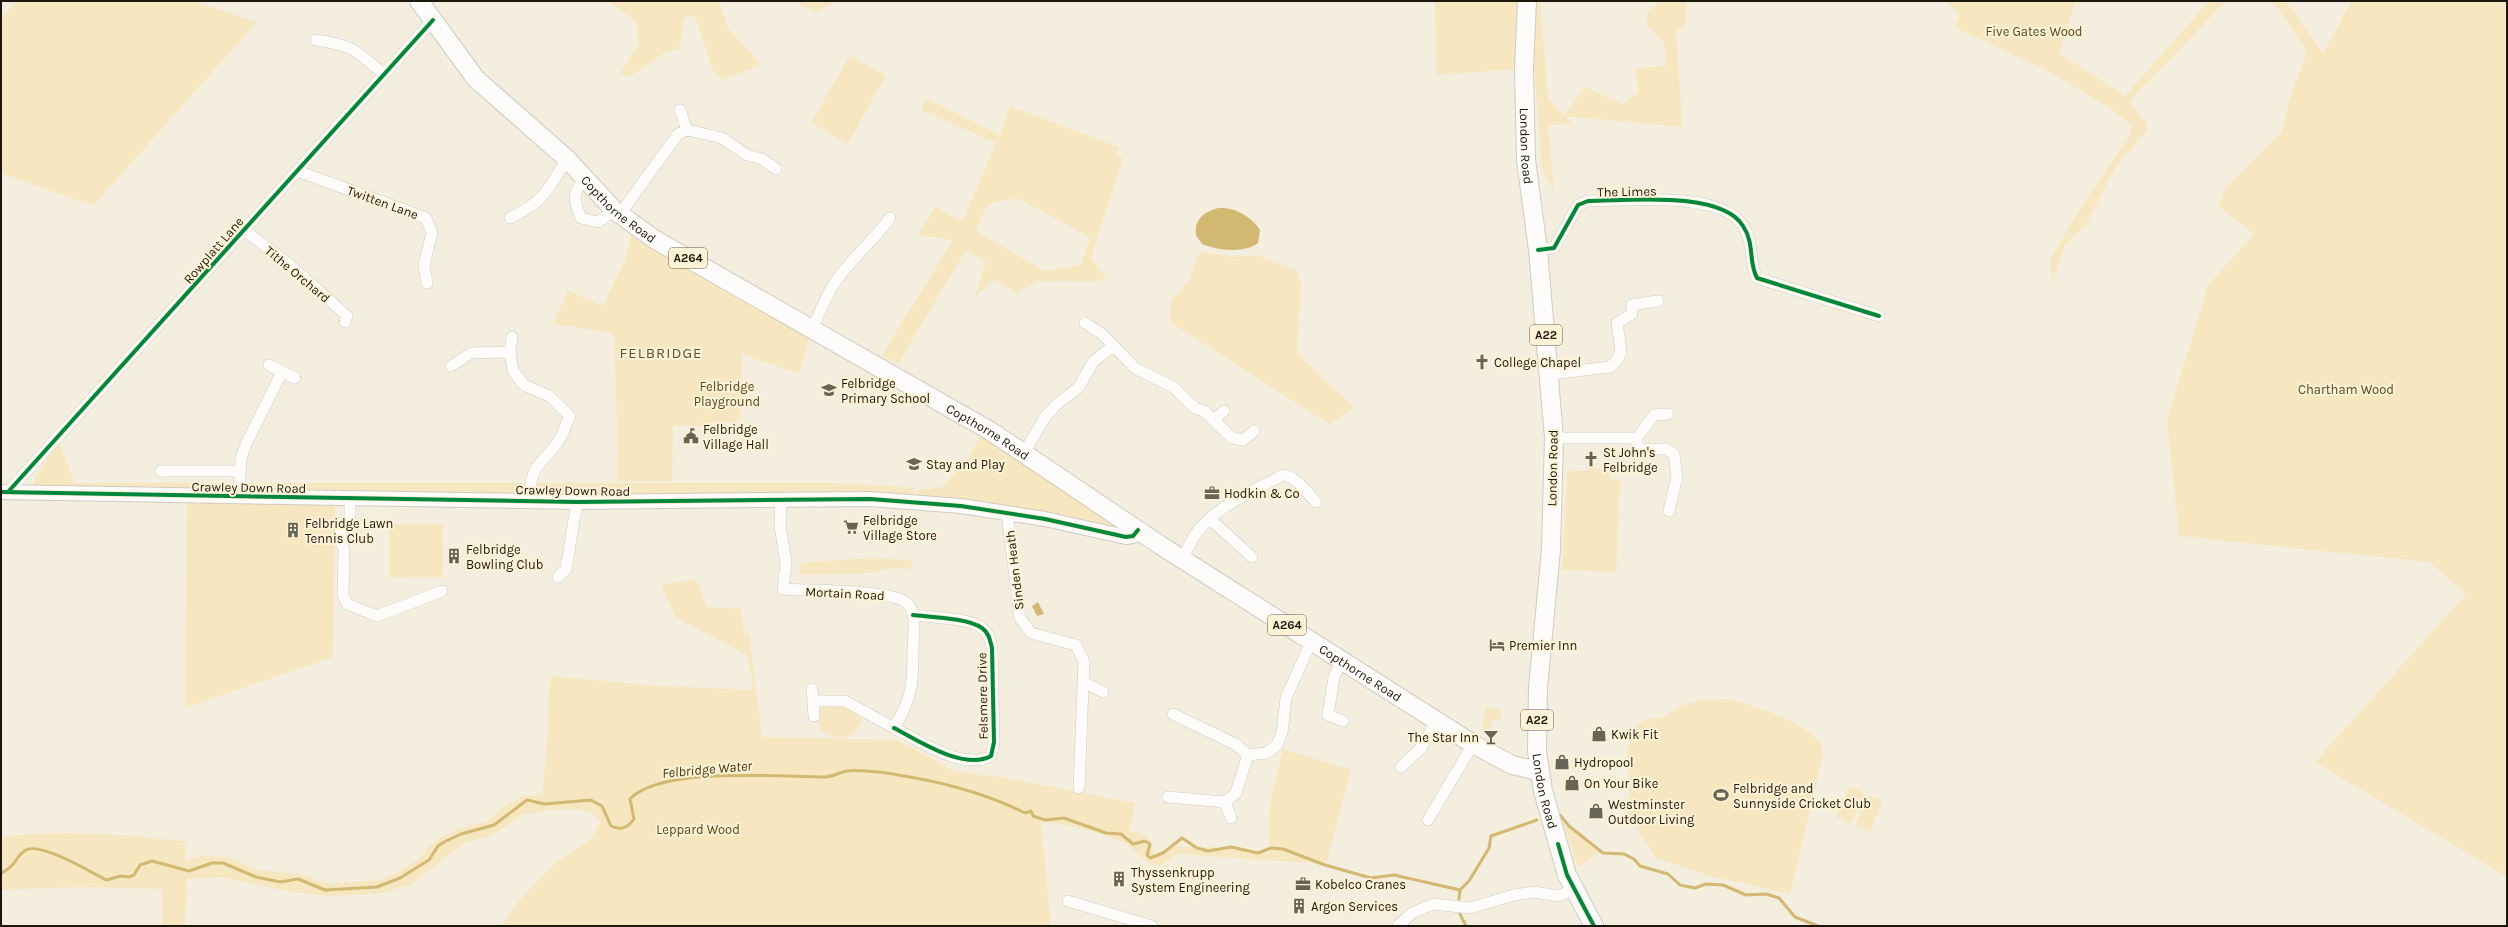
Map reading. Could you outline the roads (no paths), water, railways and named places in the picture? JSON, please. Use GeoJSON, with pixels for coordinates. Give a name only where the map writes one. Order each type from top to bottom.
{"type":"FeatureCollection","features":[{"type":"Feature","properties":{"kind":"highway","name":"Copthorne Road"},"geometry":{"type":"LineString","coordinates":[[419,1],[476,79],[567,159],[585,180],[617,212],[654,239],[988,430],[1182,560],[1437,719],[1473,744],[1512,765],[1539,771]]}},
{"type":"Feature","properties":{"kind":"highway","name":"London Road"},"geometry":{"type":"LineString","coordinates":[[1527,1],[1524,69],[1526,160],[1538,250],[1550,374],[1554,438],[1550,549],[1537,705],[1539,771],[1565,867],[1574,890],[1594,926]]}},
{"type":"Feature","properties":{"kind":"street","name":"Rowplatt Lane"},"geometry":{"type":"LineString","coordinates":[[4,492],[244,230],[433,20]]}},
{"type":"Feature","properties":{"kind":"street"},"geometry":{"type":"LineString","coordinates":[[316,40],[339,43],[354,49],[383,74]]}},
{"type":"Feature","properties":{"kind":"street"},"geometry":{"type":"LineString","coordinates":[[680,110],[687,130]]}},
{"type":"Feature","properties":{"kind":"street"},"geometry":{"type":"LineString","coordinates":[[585,180],[577,187],[574,201],[581,218],[598,222],[617,212],[678,134],[687,130],[722,138],[776,169]]}},
{"type":"Feature","properties":{"kind":"street"},"geometry":{"type":"LineString","coordinates":[[510,218],[533,206],[542,199],[567,159]]}},
{"type":"Feature","properties":{"kind":"street","name":"Twitten Lane"},"geometry":{"type":"LineString","coordinates":[[299,169],[303,173],[426,218],[432,233],[424,265],[428,283]]}},
{"type":"Feature","properties":{"kind":"street","name":"The Limes"},"geometry":{"type":"LineString","coordinates":[[1538,250],[1554,248],[1578,205],[1588,201],[1674,200],[1717,206],[1732,212],[1751,240],[1753,271],[1757,278],[1879,316]]}},
{"type":"Feature","properties":{"kind":"street"},"geometry":{"type":"LineString","coordinates":[[811,330],[835,283],[855,257],[874,240],[890,218]]}},
{"type":"Feature","properties":{"kind":"street","name":"Tithe Orchard"},"geometry":{"type":"LineString","coordinates":[[244,230],[289,264],[346,316],[344,322]]}},
{"type":"Feature","properties":{"kind":"street"},"geometry":{"type":"LineString","coordinates":[[1550,374],[1610,367],[1618,359],[1621,351],[1618,323],[1632,314],[1632,305],[1658,301]]}},
{"type":"Feature","properties":{"kind":"street"},"geometry":{"type":"LineString","coordinates":[[1085,323],[1102,334],[1135,368],[1173,387],[1195,408],[1204,411],[1237,440],[1243,440],[1254,431]]}},
{"type":"Feature","properties":{"kind":"street"},"geometry":{"type":"LineString","coordinates":[[512,337],[510,352],[514,371],[524,385],[549,396],[570,416],[558,442],[542,458],[532,474],[530,499]]}},
{"type":"Feature","properties":{"kind":"street"},"geometry":{"type":"LineString","coordinates":[[1024,453],[1045,417],[1056,405],[1079,387],[1093,362],[1113,346]]}},
{"type":"Feature","properties":{"kind":"street"},"geometry":{"type":"LineString","coordinates":[[451,366],[471,353],[510,352]]}},
{"type":"Feature","properties":{"kind":"street"},"geometry":{"type":"LineString","coordinates":[[268,365],[295,378]]}},
{"type":"Feature","properties":{"kind":"street"},"geometry":{"type":"LineString","coordinates":[[239,496],[239,471],[246,444],[282,372]]}},
{"type":"Feature","properties":{"kind":"street"},"geometry":{"type":"LineString","coordinates":[[1214,420],[1224,411]]}},
{"type":"Feature","properties":{"kind":"street"},"geometry":{"type":"LineString","coordinates":[[1668,414],[1654,415],[1637,438],[1637,445],[1641,449],[1666,449],[1674,454],[1677,477],[1670,511]]}},
{"type":"Feature","properties":{"kind":"street"},"geometry":{"type":"LineString","coordinates":[[1554,438],[1637,438]]}},
{"type":"Feature","properties":{"kind":"street"},"geometry":{"type":"LineString","coordinates":[[161,471],[239,471]]}},
{"type":"Feature","properties":{"kind":"street"},"geometry":{"type":"LineString","coordinates":[[1182,560],[1195,534],[1210,519],[1241,496],[1282,475],[1288,475],[1316,502]]}},
{"type":"Feature","properties":{"kind":"street","name":"Crawley Down Road"},"geometry":{"type":"LineString","coordinates":[[4,492],[350,498],[530,499],[577,502],[870,499],[939,504],[1007,513],[1126,537],[1133,536],[1138,530]]}},
{"type":"Feature","properties":{"kind":"street"},"geometry":{"type":"LineString","coordinates":[[350,498],[354,523],[341,523],[340,539],[344,550],[342,595],[347,604],[377,616],[442,591]]}},
{"type":"Feature","properties":{"kind":"street","name":"Mortain Road"},"geometry":{"type":"LineString","coordinates":[[781,500],[780,526],[786,563],[783,590],[887,594],[907,603],[914,615]]}},
{"type":"Feature","properties":{"kind":"street"},"geometry":{"type":"LineString","coordinates":[[558,577],[566,569],[577,502]]}},
{"type":"Feature","properties":{"kind":"street","name":"Sinden Heath"},"geometry":{"type":"LineString","coordinates":[[1007,513],[1020,618],[1031,633],[1076,644],[1084,662],[1079,788]]}},
{"type":"Feature","properties":{"kind":"street"},"geometry":{"type":"LineString","coordinates":[[1210,519],[1252,556]]}},
{"type":"Feature","properties":{"kind":"street"},"geometry":{"type":"LineString","coordinates":[[813,701],[845,701],[894,728],[909,700],[913,688],[914,615]]}},
{"type":"Feature","properties":{"kind":"street","name":"Felsmere Drive"},"geometry":{"type":"LineString","coordinates":[[894,728],[947,755],[982,761],[991,756],[994,742],[992,648],[988,634],[982,627],[914,615]]}},
{"type":"Feature","properties":{"kind":"street"},"geometry":{"type":"LineString","coordinates":[[1173,714],[1235,744],[1248,755],[1266,753],[1277,745],[1282,732],[1286,698],[1312,640]]}},
{"type":"Feature","properties":{"kind":"street"},"geometry":{"type":"LineString","coordinates":[[1342,660],[1334,677],[1328,715],[1343,720]]}},
{"type":"Feature","properties":{"kind":"street"},"geometry":{"type":"LineString","coordinates":[[1084,682],[1103,692]]}},
{"type":"Feature","properties":{"kind":"street"},"geometry":{"type":"LineString","coordinates":[[812,689],[814,716]]}},
{"type":"Feature","properties":{"kind":"street"},"geometry":{"type":"LineString","coordinates":[[1401,767],[1422,747],[1437,719]]}},
{"type":"Feature","properties":{"kind":"street"},"geometry":{"type":"LineString","coordinates":[[1428,820],[1473,744]]}},
{"type":"Feature","properties":{"kind":"street"},"geometry":{"type":"LineString","coordinates":[[1168,797],[1226,802],[1236,792],[1248,755]]}},
{"type":"Feature","properties":{"kind":"street"},"geometry":{"type":"LineString","coordinates":[[1226,802],[1231,818]]}},
{"type":"Feature","properties":{"kind":"street"},"geometry":{"type":"LineString","coordinates":[[1398,926],[1412,913],[1433,904],[1470,908],[1514,895],[1534,892],[1558,896],[1574,890]]}},
{"type":"Feature","properties":{"kind":"street"},"geometry":{"type":"LineString","coordinates":[[1068,901],[1152,926]]}},
{"type":"Feature","properties":{"kind":"waterway","name":"Felbridge Water"},"geometry":{"type":"LineString","coordinates":[[1,873],[10,868],[22,852],[33,849],[43,850],[66,859],[106,880],[121,876],[129,877],[134,875],[140,865],[152,861],[189,871],[212,863],[223,863],[256,877],[280,882],[298,879],[325,890],[377,887],[400,878],[429,860],[438,846],[444,842],[461,834],[494,825],[527,800],[544,804],[591,800],[602,806],[611,826],[615,828],[624,828],[634,819],[630,799],[645,789],[667,782],[693,778],[751,775],[824,777],[857,770],[894,774],[931,781],[979,794],[1025,813],[1031,811],[1033,816],[1045,820],[1064,818],[1106,833],[1121,834],[1133,844],[1145,841],[1150,844],[1147,855],[1150,858],[1163,853],[1182,838],[1197,848],[1208,851],[1231,847],[1258,853],[1271,848],[1283,849],[1325,865],[1371,878],[1394,875],[1460,890],[1459,899]]}},
{"type":"Feature","properties":{"kind":"waterway"},"geometry":{"type":"LineString","coordinates":[[1560,815],[1569,826],[1603,853],[1624,854],[1634,859],[1640,866],[1668,874],[1680,885],[1695,888],[1706,884],[1723,885],[1746,895],[1766,894],[1779,898],[1795,917],[1818,926]]}},
{"type":"Feature","properties":{"kind":"waterway"},"geometry":{"type":"LineString","coordinates":[[1460,890],[1469,881],[1489,848],[1491,836],[1537,820]]}},
{"type":"Feature","properties":{"kind":"waterway","name":"Felbridge Water"},"geometry":{"type":"LineString","coordinates":[[1460,914],[1466,926]]}},
{"type":"Feature","properties":{"kind":"place","name":"College Chapel"},"geometry":{"type":"Point","coordinates":[1482,362]}},
{"type":"Feature","properties":{"kind":"place","name":"Felbridge Primary School"},"geometry":{"type":"Point","coordinates":[829,390]}},
{"type":"Feature","properties":{"kind":"place","name":"Felbridge Village Hall"},"geometry":{"type":"Point","coordinates":[691,436]}},
{"type":"Feature","properties":{"kind":"place","name":"St John's Felbridge"},"geometry":{"type":"Point","coordinates":[1591,459]}},
{"type":"Feature","properties":{"kind":"place","name":"Stay and Play"},"geometry":{"type":"Point","coordinates":[914,464]}},
{"type":"Feature","properties":{"kind":"place","name":"Hodkin & Co"},"geometry":{"type":"Point","coordinates":[1212,493]}},
{"type":"Feature","properties":{"kind":"place","name":"Felbridge Village Store"},"geometry":{"type":"Point","coordinates":[851,527]}},
{"type":"Feature","properties":{"kind":"place","name":"Felbridge Lawn Tennis Club"},"geometry":{"type":"Point","coordinates":[293,530]}},
{"type":"Feature","properties":{"kind":"place","name":"Felbridge Bowling Club"},"geometry":{"type":"Point","coordinates":[454,556]}},
{"type":"Feature","properties":{"kind":"place","name":"Premier Inn"},"geometry":{"type":"Point","coordinates":[1497,645]}},
{"type":"Feature","properties":{"kind":"place","name":"Kwik Fit"},"geometry":{"type":"Point","coordinates":[1599,734]}},
{"type":"Feature","properties":{"kind":"place","name":"The Star Inn"},"geometry":{"type":"Point","coordinates":[1491,737]}},
{"type":"Feature","properties":{"kind":"place","name":"Hydropool"},"geometry":{"type":"Point","coordinates":[1562,762]}},
{"type":"Feature","properties":{"kind":"place","name":"On Your Bike"},"geometry":{"type":"Point","coordinates":[1572,783]}},
{"type":"Feature","properties":{"kind":"place","name":"Felbridge and Sunnyside Cricket Club"},"geometry":{"type":"Point","coordinates":[1721,795]}},
{"type":"Feature","properties":{"kind":"place","name":"Westminster Outdoor Living"},"geometry":{"type":"Point","coordinates":[1596,811]}},
{"type":"Feature","properties":{"kind":"place","name":"Thyssenkrupp System Engineering"},"geometry":{"type":"Point","coordinates":[1119,879]}},
{"type":"Feature","properties":{"kind":"place","name":"Kobelco Cranes"},"geometry":{"type":"Point","coordinates":[1303,884]}},
{"type":"Feature","properties":{"kind":"place","name":"Argon Services"},"geometry":{"type":"Point","coordinates":[1299,906]}},
{"type":"Feature","properties":{"kind":"district","name":"FELBRIDGE"},"geometry":{"type":"Point","coordinates":[661,353]}},
{"type":"Feature","properties":{"kind":"park label","name":"Five Gates Wood"},"geometry":{"type":"Point","coordinates":[2034,31]}},
{"type":"Feature","properties":{"kind":"park label","name":"Chartham Wood"},"geometry":{"type":"Point","coordinates":[2346,389]}},
{"type":"Feature","properties":{"kind":"park label","name":"Felbridge Playground"},"geometry":{"type":"Point","coordinates":[727,394]}},
{"type":"Feature","properties":{"kind":"park label","name":"Leppard Wood"},"geometry":{"type":"Point","coordinates":[698,829]}}]}
